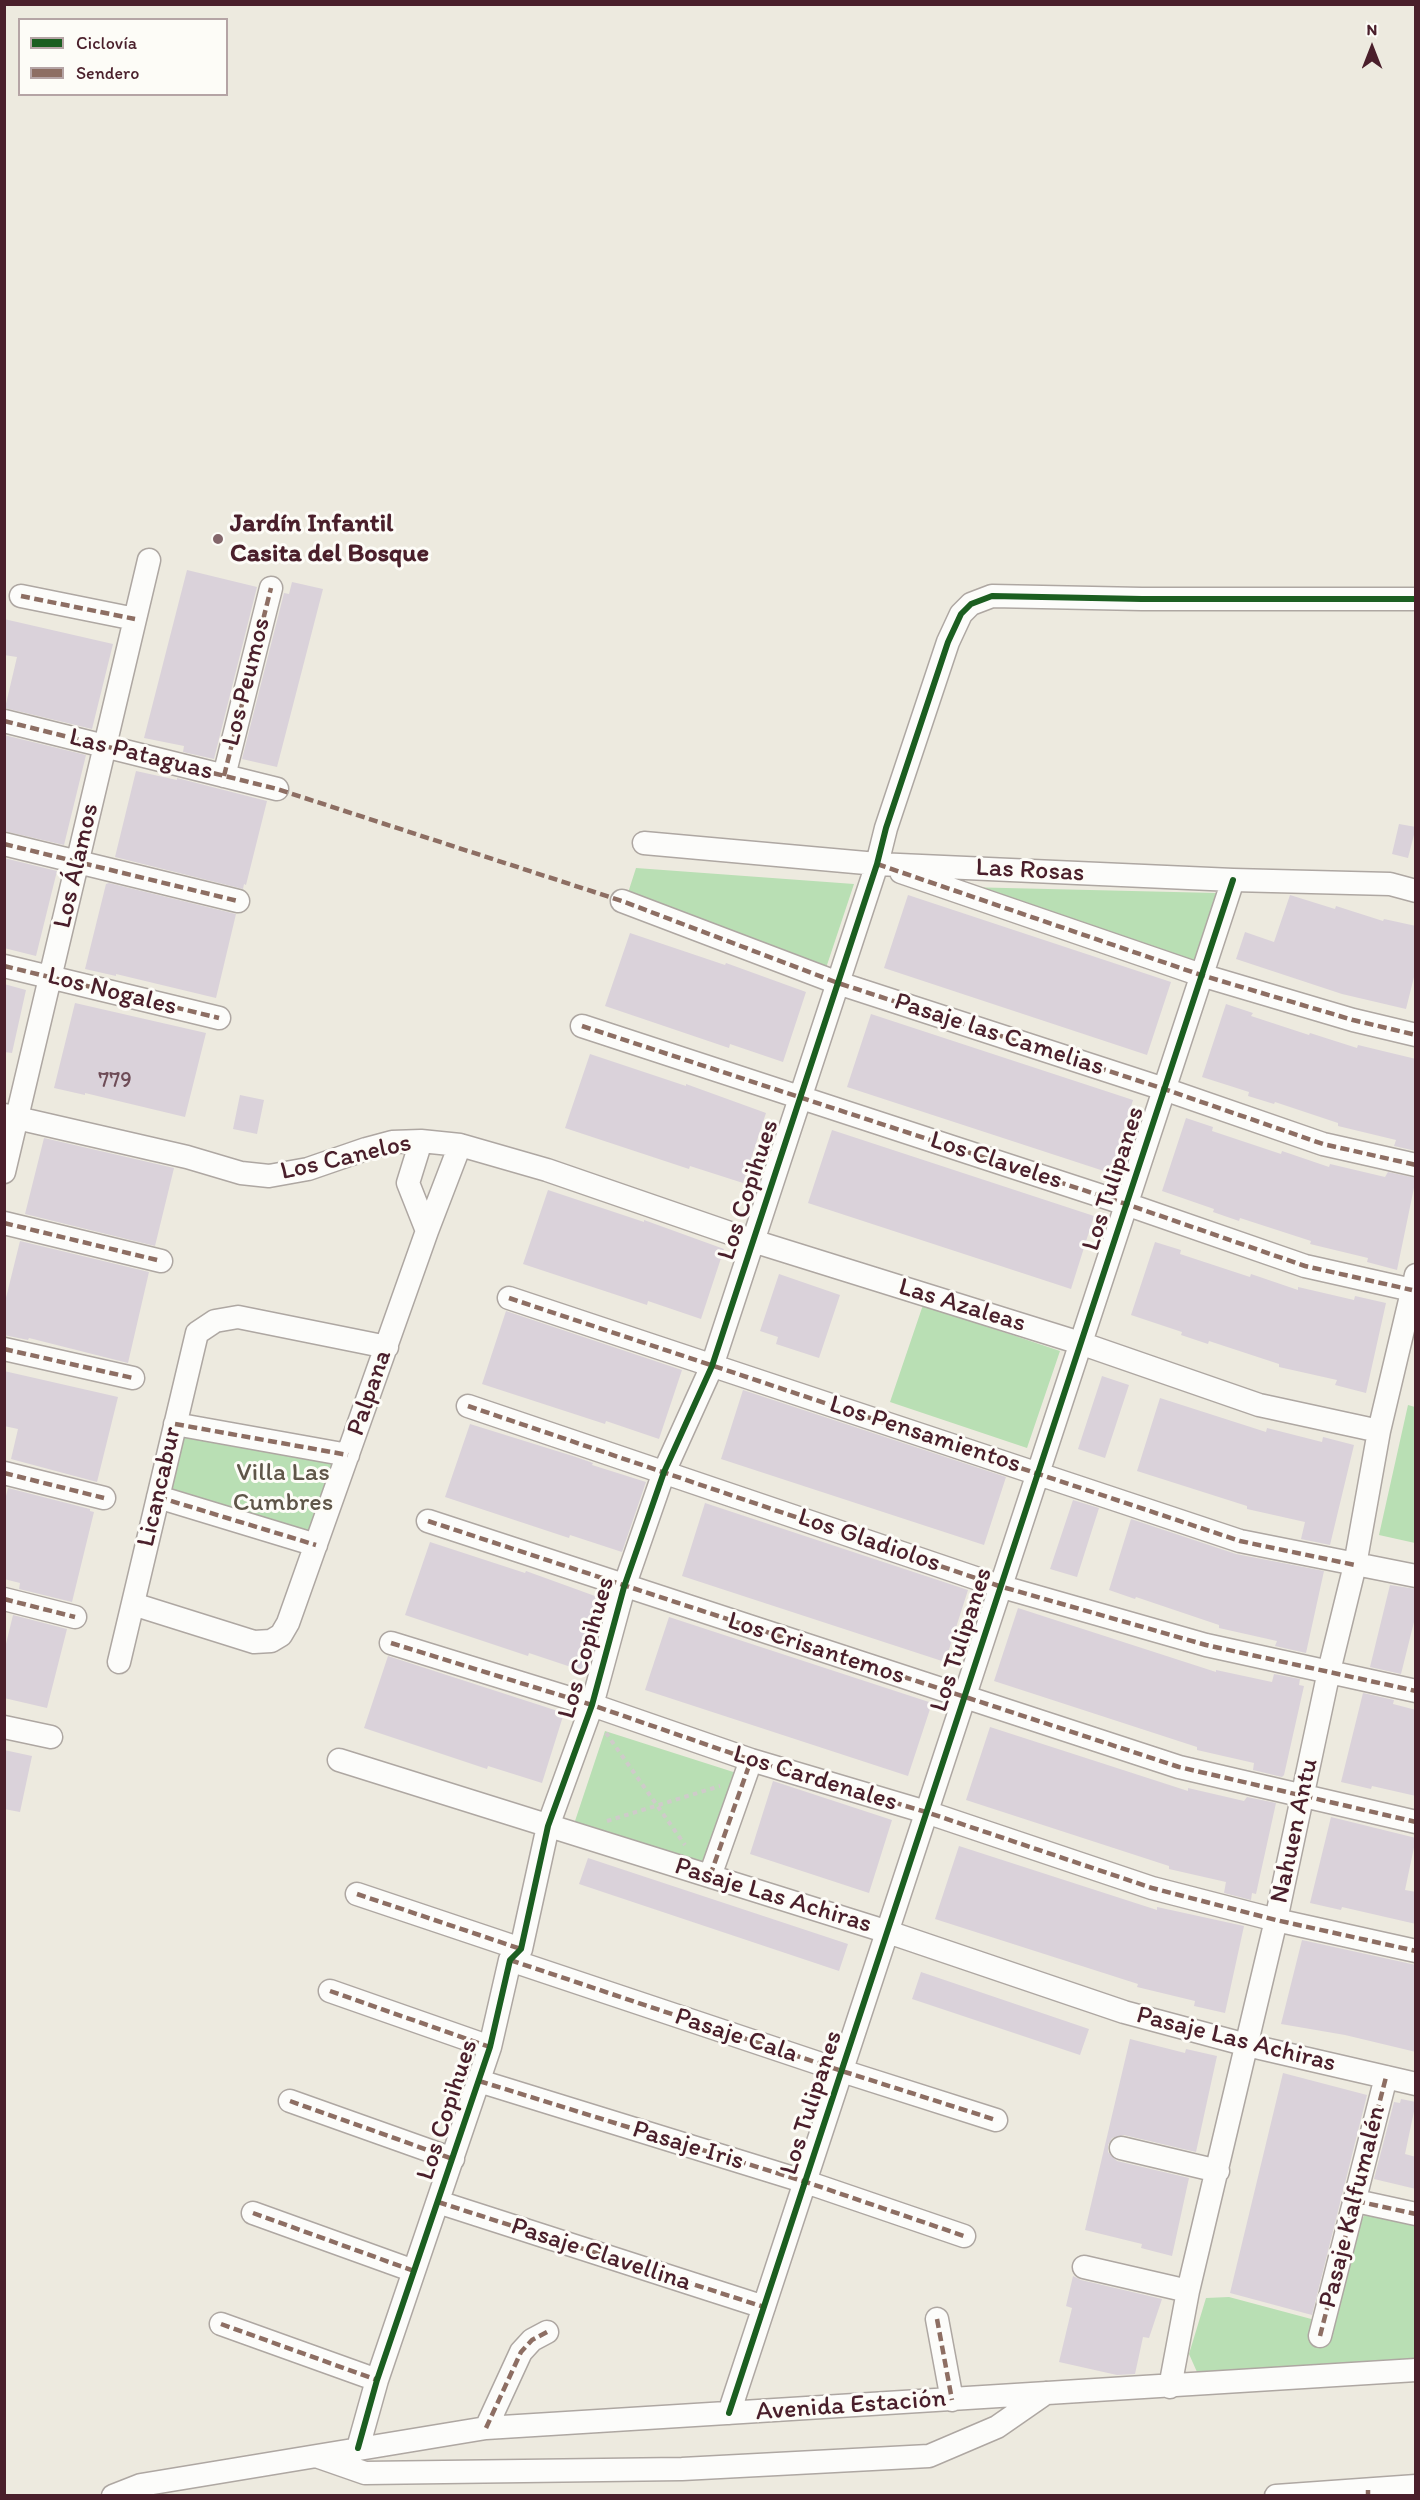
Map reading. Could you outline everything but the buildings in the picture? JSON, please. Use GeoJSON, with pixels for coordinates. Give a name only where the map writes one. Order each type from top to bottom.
{"type":"FeatureCollection","features":[{"type":"Feature","properties":{"kind":"street","name":"Los Álamos"},"geometry":{"type":"LineString","coordinates":[[4,1172],[10,1116],[50,977],[149,560]]}},
{"type":"Feature","properties":{"kind":"street","name":"Los Peumos"},"geometry":{"type":"LineString","coordinates":[[224,776],[270,588]]}},
{"type":"Feature","properties":{"kind":"street"},"geometry":{"type":"LineString","coordinates":[[21,596],[135,619]]}},
{"type":"Feature","properties":{"kind":"street","name":"Los Copihues"},"geometry":{"type":"LineString","coordinates":[[358,2448],[377,2380],[490,2047],[548,1826],[592,1705],[624,1587],[664,1472],[712,1366],[877,864],[886,828],[948,642],[961,614],[971,604],[992,596],[1188,600],[1416,599]]}},
{"type":"Feature","properties":{"kind":"street","name":"Las Pataguas"},"geometry":{"type":"LineString","coordinates":[[4,721],[277,789]]}},
{"type":"Feature","properties":{"kind":"street","name":"Las Rosas"},"geometry":{"type":"LineString","coordinates":[[644,843],[877,864],[1233,880],[1390,884],[1416,891]]}},
{"type":"Feature","properties":{"kind":"street"},"geometry":{"type":"LineString","coordinates":[[4,844],[238,901]]}},
{"type":"Feature","properties":{"kind":"street"},"geometry":{"type":"LineString","coordinates":[[877,864],[1202,975],[1353,1020],[1416,1035]]}},
{"type":"Feature","properties":{"kind":"street","name":"Los Tulipanes"},"geometry":{"type":"LineString","coordinates":[[729,2413],[1233,880]]}},
{"type":"Feature","properties":{"kind":"street","name":"Pasaje las Camelias"},"geometry":{"type":"LineString","coordinates":[[622,901],[838,983],[1164,1089],[1323,1144],[1416,1165]]}},
{"type":"Feature","properties":{"kind":"street","name":"Los Nogales"},"geometry":{"type":"LineString","coordinates":[[4,966],[219,1018]]}},
{"type":"Feature","properties":{"kind":"street","name":"Los Claveles"},"geometry":{"type":"LineString","coordinates":[[582,1026],[1126,1204],[1305,1266],[1414,1282]]}},
{"type":"Feature","properties":{"kind":"street","name":"Los Canelos"},"geometry":{"type":"LineString","coordinates":[[10,1116],[187,1157],[241,1173],[269,1176],[308,1169],[392,1142],[421,1141],[460,1145],[547,1170]]}},
{"type":"Feature","properties":{"kind":"street"},"geometry":{"type":"LineString","coordinates":[[421,1141],[408,1183],[427,1231]]}},
{"type":"Feature","properties":{"kind":"street","name":"Palpana"},"geometry":{"type":"LineString","coordinates":[[133,1604],[254,1642],[271,1641],[282,1635],[460,1145]]}},
{"type":"Feature","properties":{"kind":"street","name":"Las Azaleas"},"geometry":{"type":"LineString","coordinates":[[547,1170],[753,1240],[1080,1343],[1259,1405],[1379,1431]]}},
{"type":"Feature","properties":{"kind":"street"},"geometry":{"type":"LineString","coordinates":[[4,1223],[161,1261]]}},
{"type":"Feature","properties":{"kind":"street","name":"Nahuen Antu"},"geometry":{"type":"LineString","coordinates":[[1170,2387],[1188,2291],[1276,1920],[1329,1671],[1355,1565],[1379,1431],[1414,1282]]}},
{"type":"Feature","properties":{"kind":"street","name":"Los Pensamientos"},"geometry":{"type":"LineString","coordinates":[[509,1298],[1240,1541],[1416,1576]]}},
{"type":"Feature","properties":{"kind":"street","name":"Licancabur"},"geometry":{"type":"LineString","coordinates":[[119,1662],[197,1333],[215,1321],[238,1317],[387,1347]]}},
{"type":"Feature","properties":{"kind":"street"},"geometry":{"type":"LineString","coordinates":[[4,1348],[133,1378]]}},
{"type":"Feature","properties":{"kind":"street","name":"Los Gladiolos"},"geometry":{"type":"LineString","coordinates":[[468,1406],[999,1586],[1206,1645],[1416,1691]]}},
{"type":"Feature","properties":{"kind":"street"},"geometry":{"type":"LineString","coordinates":[[175,1425],[348,1455]]}},
{"type":"Feature","properties":{"kind":"street"},"geometry":{"type":"LineString","coordinates":[[4,1473],[104,1498]]}},
{"type":"Feature","properties":{"kind":"street"},"geometry":{"type":"LineString","coordinates":[[158,1497],[316,1545]]}},
{"type":"Feature","properties":{"kind":"street","name":"Los Crisantemos"},"geometry":{"type":"LineString","coordinates":[[428,1521],[1179,1767],[1416,1822]]}},
{"type":"Feature","properties":{"kind":"street"},"geometry":{"type":"LineString","coordinates":[[4,1599],[75,1617]]}},
{"type":"Feature","properties":{"kind":"street","name":"Los Cardenales"},"geometry":{"type":"LineString","coordinates":[[391,1643],[592,1705],[751,1760],[926,1812],[1152,1888],[1276,1920],[1416,1951]]}},
{"type":"Feature","properties":{"kind":"street"},"geometry":{"type":"LineString","coordinates":[[4,1727],[51,1737]]}},
{"type":"Feature","properties":{"kind":"street","name":"Pasaje Las Achiras"},"geometry":{"type":"LineString","coordinates":[[339,1760],[888,1932],[1124,2012],[1247,2045],[1416,2084]]}},
{"type":"Feature","properties":{"kind":"street"},"geometry":{"type":"LineString","coordinates":[[710,1876],[751,1760]]}},
{"type":"Feature","properties":{"kind":"street","name":"Pasaje Cala"},"geometry":{"type":"LineString","coordinates":[[357,1894],[515,1954],[842,2071],[996,2120]]}},
{"type":"Feature","properties":{"kind":"street"},"geometry":{"type":"LineString","coordinates":[[330,1992],[490,2047]]}},
{"type":"Feature","properties":{"kind":"street","name":"Pasaje Kalfumalén"},"geometry":{"type":"LineString","coordinates":[[1320,2336],[1386,2077]]}},
{"type":"Feature","properties":{"kind":"street","name":"Pasaje Iris"},"geometry":{"type":"LineString","coordinates":[[479,2081],[806,2182],[964,2236]]}},
{"type":"Feature","properties":{"kind":"street"},"geometry":{"type":"LineString","coordinates":[[290,2101],[453,2159]]}},
{"type":"Feature","properties":{"kind":"street"},"geometry":{"type":"LineString","coordinates":[[1121,2148],[1218,2171]]}},
{"type":"Feature","properties":{"kind":"street"},"geometry":{"type":"LineString","coordinates":[[1356,2201],[1416,2214]]}},
{"type":"Feature","properties":{"kind":"street","name":"Pasaje Clavellina"},"geometry":{"type":"LineString","coordinates":[[438,2202],[764,2307]]}},
{"type":"Feature","properties":{"kind":"street"},"geometry":{"type":"LineString","coordinates":[[253,2213],[414,2271]]}},
{"type":"Feature","properties":{"kind":"street"},"geometry":{"type":"LineString","coordinates":[[1084,2266],[1188,2291]]}},
{"type":"Feature","properties":{"kind":"street"},"geometry":{"type":"LineString","coordinates":[[937,2319],[952,2400]]}},
{"type":"Feature","properties":{"kind":"street"},"geometry":{"type":"LineString","coordinates":[[221,2324],[377,2380]]}},
{"type":"Feature","properties":{"kind":"street"},"geometry":{"type":"LineString","coordinates":[[486,2428],[521,2352],[532,2340],[547,2332]]}},
{"type":"Feature","properties":{"kind":"street","name":"Avenida Estación"},"geometry":{"type":"LineString","coordinates":[[113,2496],[141,2485],[486,2428],[952,2400],[1048,2391],[1170,2387],[1416,2370]]}},
{"type":"Feature","properties":{"kind":"street"},"geometry":{"type":"LineString","coordinates":[[317,2456],[366,2473],[682,2469],[929,2456],[996,2427],[1048,2391]]}},
{"type":"Feature","properties":{"kind":"street"},"geometry":{"type":"LineString","coordinates":[[1276,2496],[1368,2493],[1416,2486]]}},
{"type":"Feature","properties":{"kind":"path"},"geometry":{"type":"LineString","coordinates":[[592,1705],[605,1731],[691,1853]]}},
{"type":"Feature","properties":{"kind":"path"},"geometry":{"type":"LineString","coordinates":[[596,1824],[729,1784]]}},
{"type":"Feature","properties":{"kind":"green space"},"geometry":{"type":"Polygon","coordinates":[[[636,868],[854,884],[826,968],[627,896],[636,868]]]}},
{"type":"Feature","properties":{"kind":"green space"},"geometry":{"type":"Polygon","coordinates":[[[964,887],[1216,893],[1195,964],[964,887]]]}},
{"type":"Feature","properties":{"kind":"green space"},"geometry":{"type":"Polygon","coordinates":[[[923,1305],[1060,1351],[1027,1448],[890,1402],[923,1305]]]}},
{"type":"Feature","properties":{"kind":"green space"},"geometry":{"type":"Polygon","coordinates":[[[1408,1405],[1415,1407],[1415,1543],[1379,1535],[1408,1405]]]}},
{"type":"Feature","properties":{"kind":"green space","name":"Villa Las Cumbres"},"geometry":{"type":"Polygon","coordinates":[[[181,1433],[338,1461],[311,1535],[167,1492],[181,1433]]]}},
{"type":"Feature","properties":{"kind":"green space"},"geometry":{"type":"Polygon","coordinates":[[[605,1731],[749,1777],[711,1882],[576,1830],[575,1821],[605,1731]]]}},
{"type":"Feature","properties":{"kind":"green space"},"geometry":{"type":"Polygon","coordinates":[[[1367,2211],[1415,2220],[1415,2362],[1210,2374],[1197,2372],[1189,2354],[1206,2298],[1229,2297],[1315,2320],[1311,2337],[1327,2344],[1331,2339],[1358,2226],[1367,2211]]]}},
{"type":"Feature","properties":{"kind":"marked path"},"geometry":{"type":"LineString","coordinates":[[224,776],[271,588]]}},
{"type":"Feature","properties":{"kind":"marked path"},"geometry":{"type":"LineString","coordinates":[[21,596],[135,619]]}},
{"type":"Feature","properties":{"kind":"marked path"},"geometry":{"type":"LineString","coordinates":[[4,721],[277,789],[622,901],[838,983],[1164,1089],[1323,1144],[1416,1165]]}},
{"type":"Feature","properties":{"kind":"marked path"},"geometry":{"type":"LineString","coordinates":[[4,844],[238,901]]}},
{"type":"Feature","properties":{"kind":"marked path"},"geometry":{"type":"LineString","coordinates":[[877,864],[1201,975],[1353,1020],[1416,1035]]}},
{"type":"Feature","properties":{"kind":"marked path"},"geometry":{"type":"LineString","coordinates":[[4,966],[219,1018]]}},
{"type":"Feature","properties":{"kind":"marked path"},"geometry":{"type":"LineString","coordinates":[[582,1026],[1126,1204],[1305,1266],[1412,1290]]}},
{"type":"Feature","properties":{"kind":"marked path"},"geometry":{"type":"LineString","coordinates":[[4,1223],[161,1261]]}},
{"type":"Feature","properties":{"kind":"marked path"},"geometry":{"type":"LineString","coordinates":[[509,1298],[1240,1541],[1355,1565]]}},
{"type":"Feature","properties":{"kind":"marked path"},"geometry":{"type":"LineString","coordinates":[[4,1349],[133,1378]]}},
{"type":"Feature","properties":{"kind":"marked path"},"geometry":{"type":"LineString","coordinates":[[468,1406],[999,1586],[1206,1645],[1416,1691]]}},
{"type":"Feature","properties":{"kind":"marked path"},"geometry":{"type":"LineString","coordinates":[[175,1424],[348,1455]]}},
{"type":"Feature","properties":{"kind":"marked path"},"geometry":{"type":"LineString","coordinates":[[4,1473],[104,1498]]}},
{"type":"Feature","properties":{"kind":"marked path"},"geometry":{"type":"LineString","coordinates":[[158,1497],[316,1545]]}},
{"type":"Feature","properties":{"kind":"marked path"},"geometry":{"type":"LineString","coordinates":[[428,1521],[1179,1767],[1416,1822]]}},
{"type":"Feature","properties":{"kind":"marked path"},"geometry":{"type":"LineString","coordinates":[[4,1599],[75,1617]]}},
{"type":"Feature","properties":{"kind":"marked path"},"geometry":{"type":"LineString","coordinates":[[391,1643],[592,1705],[751,1760],[926,1812],[1152,1888],[1276,1920],[1416,1951]]}},
{"type":"Feature","properties":{"kind":"marked path"},"geometry":{"type":"LineString","coordinates":[[710,1876],[751,1760]]}},
{"type":"Feature","properties":{"kind":"marked path"},"geometry":{"type":"LineString","coordinates":[[357,1894],[521,1949]]}},
{"type":"Feature","properties":{"kind":"marked path"},"geometry":{"type":"LineString","coordinates":[[510,1960],[996,2120]]}},
{"type":"Feature","properties":{"kind":"marked path"},"geometry":{"type":"LineString","coordinates":[[330,1991],[490,2047]]}},
{"type":"Feature","properties":{"kind":"marked path"},"geometry":{"type":"LineString","coordinates":[[1320,2336],[1386,2077]]}},
{"type":"Feature","properties":{"kind":"marked path"},"geometry":{"type":"LineString","coordinates":[[479,2081],[806,2182],[964,2236]]}},
{"type":"Feature","properties":{"kind":"marked path"},"geometry":{"type":"LineString","coordinates":[[290,2101],[453,2159]]}},
{"type":"Feature","properties":{"kind":"marked path"},"geometry":{"type":"LineString","coordinates":[[1356,2201],[1416,2214]]}},
{"type":"Feature","properties":{"kind":"marked path"},"geometry":{"type":"LineString","coordinates":[[438,2202],[764,2307]]}},
{"type":"Feature","properties":{"kind":"marked path"},"geometry":{"type":"LineString","coordinates":[[253,2213],[414,2271]]}},
{"type":"Feature","properties":{"kind":"marked path"},"geometry":{"type":"LineString","coordinates":[[937,2319],[952,2400]]}},
{"type":"Feature","properties":{"kind":"marked path"},"geometry":{"type":"LineString","coordinates":[[221,2324],[377,2380]]}},
{"type":"Feature","properties":{"kind":"marked path"},"geometry":{"type":"LineString","coordinates":[[486,2428],[521,2352],[532,2340],[547,2332]]}},
{"type":"Feature","properties":{"kind":"marked path"},"geometry":{"type":"LineString","coordinates":[[1368,2490],[1368,2496]]}},
{"type":"Feature","properties":{"kind":"cycle path"},"geometry":{"type":"LineString","coordinates":[[358,2448],[377,2380],[490,2047],[510,1960],[521,1949],[548,1826],[592,1705],[624,1587],[664,1472],[712,1366],[877,864],[886,828],[948,642],[961,614],[971,604],[992,596],[1142,599],[1416,599]]}},
{"type":"Feature","properties":{"kind":"cycle path"},"geometry":{"type":"LineString","coordinates":[[729,2413],[1233,880]]}},
{"type":"Feature","properties":{"kind":"place","name":"Jardín Infantil Casita del Bosque"},"geometry":{"type":"Point","coordinates":[218,539]}}]}
